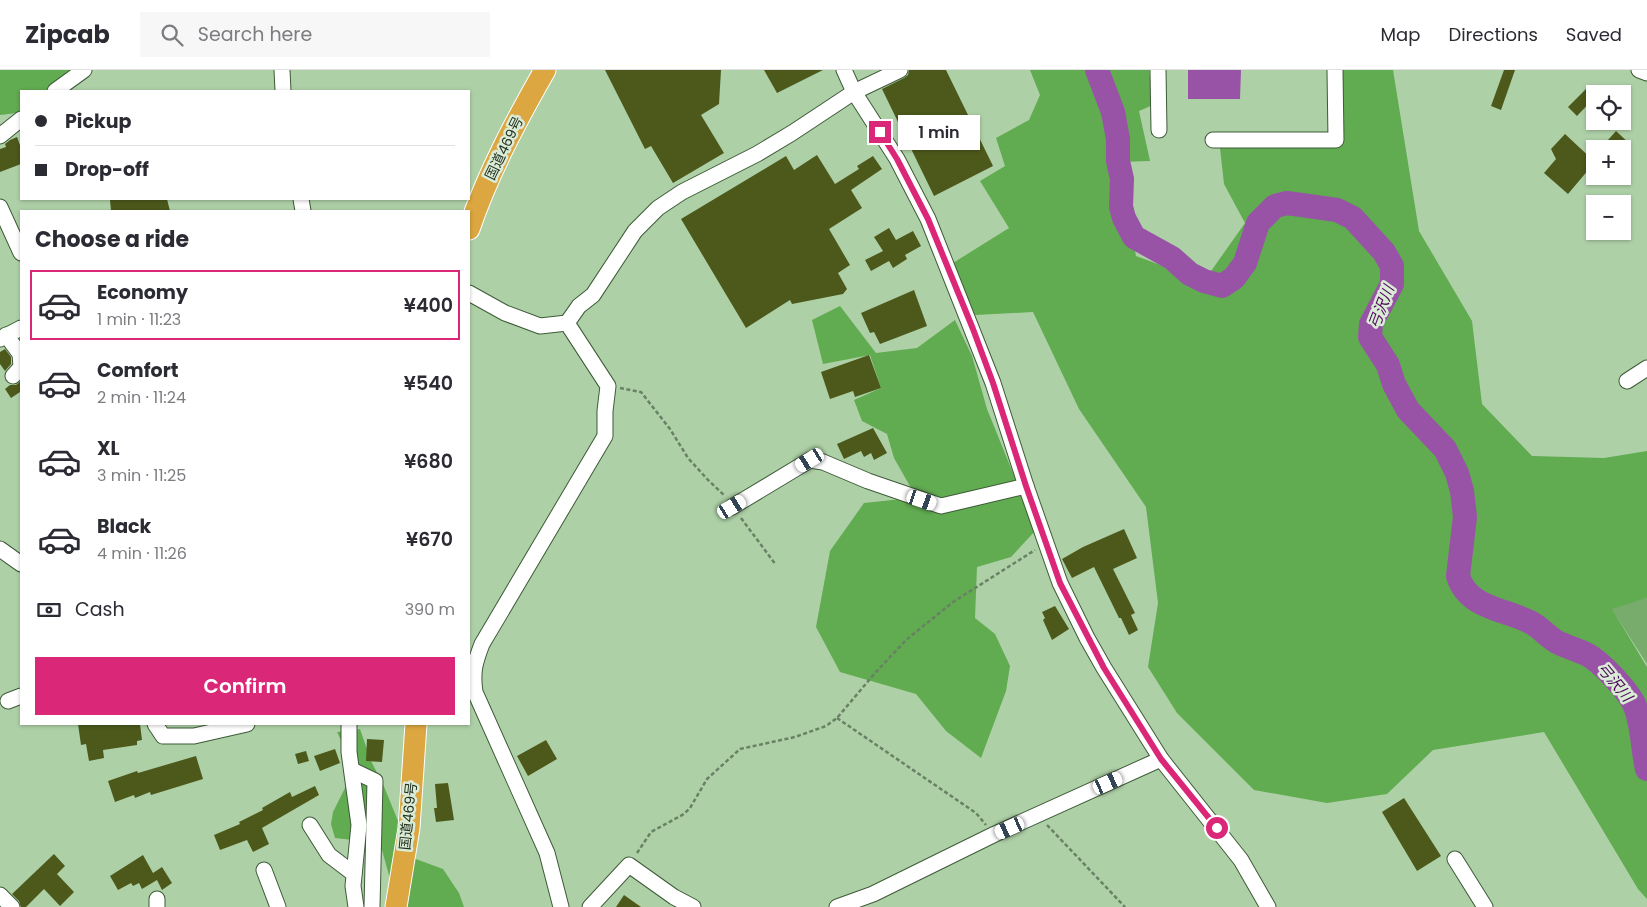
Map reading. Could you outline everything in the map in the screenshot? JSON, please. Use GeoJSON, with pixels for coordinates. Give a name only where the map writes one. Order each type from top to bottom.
{"type":"FeatureCollection","features":[{"type":"Feature","properties":{"kind":"highway","name":"国道469号"},"geometry":{"type":"LineString","coordinates":[[470,226],[481,194],[517,119],[545,70]]}},
{"type":"Feature","properties":{"kind":"highway","name":"国道469号"},"geometry":{"type":"LineString","coordinates":[[396,907],[409,828],[416,725]]}},
{"type":"Feature","properties":{"kind":"street"},"geometry":{"type":"LineString","coordinates":[[56,90],[84,70]]}},
{"type":"Feature","properties":{"kind":"street"},"geometry":{"type":"LineString","coordinates":[[282,70],[283,90]]}},
{"type":"Feature","properties":{"kind":"street"},"geometry":{"type":"LineString","coordinates":[[844,70],[854,92],[897,159],[928,219],[993,383],[1060,583],[1087,638],[1161,759],[1241,860],[1268,907]]}},
{"type":"Feature","properties":{"kind":"street"},"geometry":{"type":"LineString","coordinates":[[470,294],[505,313],[540,326],[567,323],[579,306],[593,295],[635,231],[658,208],[682,192],[757,154],[854,92],[900,70]]}},
{"type":"Feature","properties":{"kind":"street"},"geometry":{"type":"LineString","coordinates":[[1158,70],[1159,130]]}},
{"type":"Feature","properties":{"kind":"street"},"geometry":{"type":"LineString","coordinates":[[1214,140],[1336,140],[1335,70]]}},
{"type":"Feature","properties":{"kind":"street"},"geometry":{"type":"LineString","coordinates":[[1639,70],[1647,73]]}},
{"type":"Feature","properties":{"kind":"street"},"geometry":{"type":"LineString","coordinates":[[0,136],[20,120]]}},
{"type":"Feature","properties":{"kind":"street"},"geometry":{"type":"LineString","coordinates":[[0,207],[20,251]]}},
{"type":"Feature","properties":{"kind":"street"},"geometry":{"type":"LineString","coordinates":[[561,907],[547,853],[484,714],[475,692],[473,676],[475,660],[482,644],[605,436],[604,411],[608,386],[567,323]]}},
{"type":"Feature","properties":{"kind":"street"},"geometry":{"type":"LineString","coordinates":[[13,376],[20,368],[20,354],[3,337],[20,328]]}},
{"type":"Feature","properties":{"kind":"street"},"geometry":{"type":"LineString","coordinates":[[732,507],[810,460],[823,462],[868,482],[941,506],[1026,486]]}},
{"type":"Feature","properties":{"kind":"street"},"geometry":{"type":"LineString","coordinates":[[0,549],[20,563]]}},
{"type":"Feature","properties":{"kind":"street"},"geometry":{"type":"LineString","coordinates":[[470,713],[484,714]]}},
{"type":"Feature","properties":{"kind":"street"},"geometry":{"type":"LineString","coordinates":[[156,725],[163,736],[194,736],[243,725]]}},
{"type":"Feature","properties":{"kind":"street"},"geometry":{"type":"LineString","coordinates":[[349,725],[350,752],[359,825],[352,886],[356,907]]}},
{"type":"Feature","properties":{"kind":"street"},"geometry":{"type":"LineString","coordinates":[[837,907],[873,894],[996,834],[1161,759]]}},
{"type":"Feature","properties":{"kind":"street"},"geometry":{"type":"LineString","coordinates":[[352,770],[375,781],[372,907]]}},
{"type":"Feature","properties":{"kind":"street"},"geometry":{"type":"LineString","coordinates":[[310,825],[329,855],[354,874]]}},
{"type":"Feature","properties":{"kind":"street"},"geometry":{"type":"LineString","coordinates":[[1455,859],[1486,907]]}},
{"type":"Feature","properties":{"kind":"street"},"geometry":{"type":"LineString","coordinates":[[590,907],[629,865],[674,897],[693,907]]}},
{"type":"Feature","properties":{"kind":"street"},"geometry":{"type":"LineString","coordinates":[[264,870],[278,907]]}},
{"type":"Feature","properties":{"kind":"street"},"geometry":{"type":"LineString","coordinates":[[0,895],[12,907]]}},
{"type":"Feature","properties":{"kind":"path"},"geometry":{"type":"LineString","coordinates":[[608,386],[641,392],[670,429],[688,458],[730,501],[732,507],[776,565]]}},
{"type":"Feature","properties":{"kind":"path"},"geometry":{"type":"LineString","coordinates":[[629,865],[651,832],[684,814],[690,808],[707,779],[740,749],[795,737],[826,726],[837,718],[875,672],[906,640],[953,602],[1046,543]]}},
{"type":"Feature","properties":{"kind":"path"},"geometry":{"type":"LineString","coordinates":[[837,718],[976,813],[996,834]]}},
{"type":"Feature","properties":{"kind":"path"},"geometry":{"type":"LineString","coordinates":[[1038,815],[1125,907]]}},
{"type":"Feature","properties":{"kind":"green space"},"geometry":{"type":"Polygon","coordinates":[[[0,70],[90,70],[56,90],[20,90],[20,112],[0,115],[0,70]]]}},
{"type":"Feature","properties":{"kind":"green space"},"geometry":{"type":"Polygon","coordinates":[[[1030,70],[1149,70],[1153,105],[1139,111],[1150,161],[1119,162],[1136,256],[1204,281],[1245,223],[1224,184],[1220,148],[1336,143],[1335,70],[1393,70],[1419,231],[1472,321],[1482,404],[1532,456],[1604,458],[1647,451],[1647,598],[1612,609],[1647,667],[1647,899],[1638,889],[1544,732],[1433,750],[1387,794],[1327,803],[1254,790],[1177,713],[1148,667],[1158,603],[1146,507],[1079,409],[1033,312],[975,315],[953,263],[1009,228],[980,181],[1005,166],[996,138],[1029,120],[1040,95],[1030,70]]]}},
{"type":"Feature","properties":{"kind":"green space"},"geometry":{"type":"Polygon","coordinates":[[[840,306],[876,353],[917,348],[955,320],[972,356],[987,409],[1036,530],[1011,557],[977,567],[975,618],[995,634],[1010,666],[1006,691],[981,758],[946,731],[916,694],[840,672],[816,627],[830,551],[864,503],[902,499],[911,488],[894,458],[887,434],[862,421],[854,400],[881,388],[870,355],[823,364],[812,320],[840,306]]]}},
{"type":"Feature","properties":{"kind":"green space"},"geometry":{"type":"Polygon","coordinates":[[[1647,598],[1647,664],[1611,608],[1647,598]]]}},
{"type":"Feature","properties":{"kind":"green space"},"geometry":{"type":"Polygon","coordinates":[[[360,729],[371,761],[383,784],[413,858],[443,869],[459,893],[464,907],[401,907],[390,879],[382,850],[370,842],[335,838],[331,824],[333,812],[346,786],[350,759],[337,732],[360,729]]]}},
{"type":"Feature","properties":{"kind":"shaded area"},"geometry":{"type":"Polygon","coordinates":[[[1188,70],[1241,70],[1240,99],[1188,99],[1188,70]]]}},
{"type":"Feature","properties":{"kind":"building"},"geometry":{"type":"Polygon","coordinates":[[[605,70],[721,70],[719,104],[701,115],[724,153],[673,183],[651,146],[645,149],[605,70]]]}},
{"type":"Feature","properties":{"kind":"building"},"geometry":{"type":"Polygon","coordinates":[[[764,70],[823,70],[777,93],[764,70]]]}},
{"type":"Feature","properties":{"kind":"building"},"geometry":{"type":"Polygon","coordinates":[[[909,70],[946,70],[993,166],[934,196],[882,89],[904,78],[908,75],[909,70]]]}},
{"type":"Feature","properties":{"kind":"building"},"geometry":{"type":"Polygon","coordinates":[[[1504,70],[1515,70],[1501,110],[1491,106],[1504,70]]]}},
{"type":"Feature","properties":{"kind":"building"},"geometry":{"type":"Polygon","coordinates":[[[1586,89],[1586,106],[1577,116],[1568,107],[1586,89]]]}},
{"type":"Feature","properties":{"kind":"building"},"geometry":{"type":"Polygon","coordinates":[[[1616,131],[1626,140],[1608,140],[1616,131]]]}},
{"type":"Feature","properties":{"kind":"building"},"geometry":{"type":"Polygon","coordinates":[[[1565,134],[1586,154],[1586,173],[1568,194],[1544,173],[1556,159],[1551,149],[1565,134]]]}},
{"type":"Feature","properties":{"kind":"building"},"geometry":{"type":"Polygon","coordinates":[[[17,137],[20,145],[20,164],[0,172],[0,149],[6,147],[5,144],[17,137]]]}},
{"type":"Feature","properties":{"kind":"building"},"geometry":{"type":"Polygon","coordinates":[[[817,155],[835,184],[859,169],[857,166],[873,156],[882,169],[851,190],[862,208],[829,229],[850,265],[838,273],[847,289],[843,294],[792,304],[790,300],[746,328],[681,219],[786,156],[794,170],[817,155]]]}},
{"type":"Feature","properties":{"kind":"building"},"geometry":{"type":"Polygon","coordinates":[[[110,200],[167,200],[170,210],[111,210],[110,200]]]}},
{"type":"Feature","properties":{"kind":"building"},"geometry":{"type":"Polygon","coordinates":[[[889,228],[896,240],[913,231],[921,246],[905,255],[907,259],[893,268],[889,261],[871,271],[865,260],[883,251],[874,237],[889,228]]]}},
{"type":"Feature","properties":{"kind":"building"},"geometry":{"type":"Polygon","coordinates":[[[914,290],[927,326],[880,344],[874,332],[870,333],[861,313],[914,290]]]}},
{"type":"Feature","properties":{"kind":"building"},"geometry":{"type":"Polygon","coordinates":[[[5,349],[11,357],[11,364],[5,371],[0,364],[0,352],[5,349]]]}},
{"type":"Feature","properties":{"kind":"building"},"geometry":{"type":"Polygon","coordinates":[[[869,355],[881,388],[855,397],[853,391],[830,399],[821,372],[869,355]]]}},
{"type":"Feature","properties":{"kind":"building"},"geometry":{"type":"Polygon","coordinates":[[[20,382],[20,392],[11,398],[5,389],[10,385],[16,385],[20,382]]]}},
{"type":"Feature","properties":{"kind":"building"},"geometry":{"type":"Polygon","coordinates":[[[873,428],[887,453],[874,460],[871,453],[864,457],[861,451],[844,459],[837,444],[873,428]]]}},
{"type":"Feature","properties":{"kind":"building"},"geometry":{"type":"Polygon","coordinates":[[[1124,529],[1137,558],[1113,569],[1135,613],[1131,615],[1138,630],[1129,635],[1094,567],[1072,578],[1062,559],[1083,547],[1124,529]]]}},
{"type":"Feature","properties":{"kind":"building"},"geometry":{"type":"Polygon","coordinates":[[[1055,606],[1069,629],[1052,640],[1043,620],[1045,618],[1042,612],[1055,606]]]}},
{"type":"Feature","properties":{"kind":"building"},"geometry":{"type":"Polygon","coordinates":[[[78,725],[140,725],[142,740],[137,741],[137,745],[103,750],[104,758],[89,761],[86,744],[81,745],[78,725]]]}},
{"type":"Feature","properties":{"kind":"building"},"geometry":{"type":"Polygon","coordinates":[[[367,739],[384,740],[382,762],[366,761],[367,739]]]}},
{"type":"Feature","properties":{"kind":"building"},"geometry":{"type":"Polygon","coordinates":[[[546,740],[557,759],[528,776],[517,756],[546,740]]]}},
{"type":"Feature","properties":{"kind":"building"},"geometry":{"type":"Polygon","coordinates":[[[335,749],[340,763],[320,771],[314,756],[335,749]]]}},
{"type":"Feature","properties":{"kind":"building"},"geometry":{"type":"Polygon","coordinates":[[[306,751],[309,761],[298,764],[295,754],[306,751]]]}},
{"type":"Feature","properties":{"kind":"building"},"geometry":{"type":"Polygon","coordinates":[[[196,756],[203,779],[151,795],[150,792],[135,798],[134,795],[115,802],[108,781],[137,771],[138,773],[196,756]]]}},
{"type":"Feature","properties":{"kind":"building"},"geometry":{"type":"Polygon","coordinates":[[[448,783],[454,820],[436,822],[434,808],[437,808],[435,784],[448,783]]]}},
{"type":"Feature","properties":{"kind":"building"},"geometry":{"type":"Polygon","coordinates":[[[315,786],[319,795],[262,828],[269,844],[253,852],[247,840],[220,850],[214,835],[240,824],[239,822],[263,810],[262,808],[290,792],[292,797],[315,786]]]}},
{"type":"Feature","properties":{"kind":"building"},"geometry":{"type":"Polygon","coordinates":[[[1404,798],[1441,856],[1417,871],[1382,812],[1404,798]]]}},
{"type":"Feature","properties":{"kind":"building"},"geometry":{"type":"Polygon","coordinates":[[[54,854],[65,866],[57,874],[74,892],[60,906],[44,889],[26,907],[21,907],[19,901],[12,894],[54,854]]]}},
{"type":"Feature","properties":{"kind":"building"},"geometry":{"type":"Polygon","coordinates":[[[143,855],[153,873],[162,867],[172,883],[162,890],[157,880],[142,889],[139,883],[133,886],[131,883],[118,890],[110,876],[143,855]]]}},
{"type":"Feature","properties":{"kind":"building"},"geometry":{"type":"Polygon","coordinates":[[[624,895],[641,907],[616,907],[624,895]]]}},
{"type":"Feature","properties":{"kind":"waterway","name":"弓沢川"},"geometry":{"type":"LineString","coordinates":[[1097,70],[1113,112],[1118,139],[1118,161],[1122,179],[1121,207],[1124,218],[1134,237],[1172,258],[1190,274],[1204,281],[1222,286],[1234,278],[1245,263],[1258,223],[1275,206],[1287,203],[1337,210],[1353,218],[1384,252],[1392,266],[1392,284],[1371,324],[1370,337],[1388,365],[1394,384],[1408,410],[1445,449],[1457,473],[1462,491],[1465,517],[1458,576],[1463,587],[1479,602],[1522,618],[1561,644],[1588,655],[1613,676],[1633,702],[1639,717],[1647,769]]}},
{"type":"Feature","properties":{"kind":"route"},"geometry":{"type":"LineString","coordinates":[[880,132],[897,159],[928,219],[973,329],[1060,583],[1104,668],[1161,759],[1217,828]]}}]}
